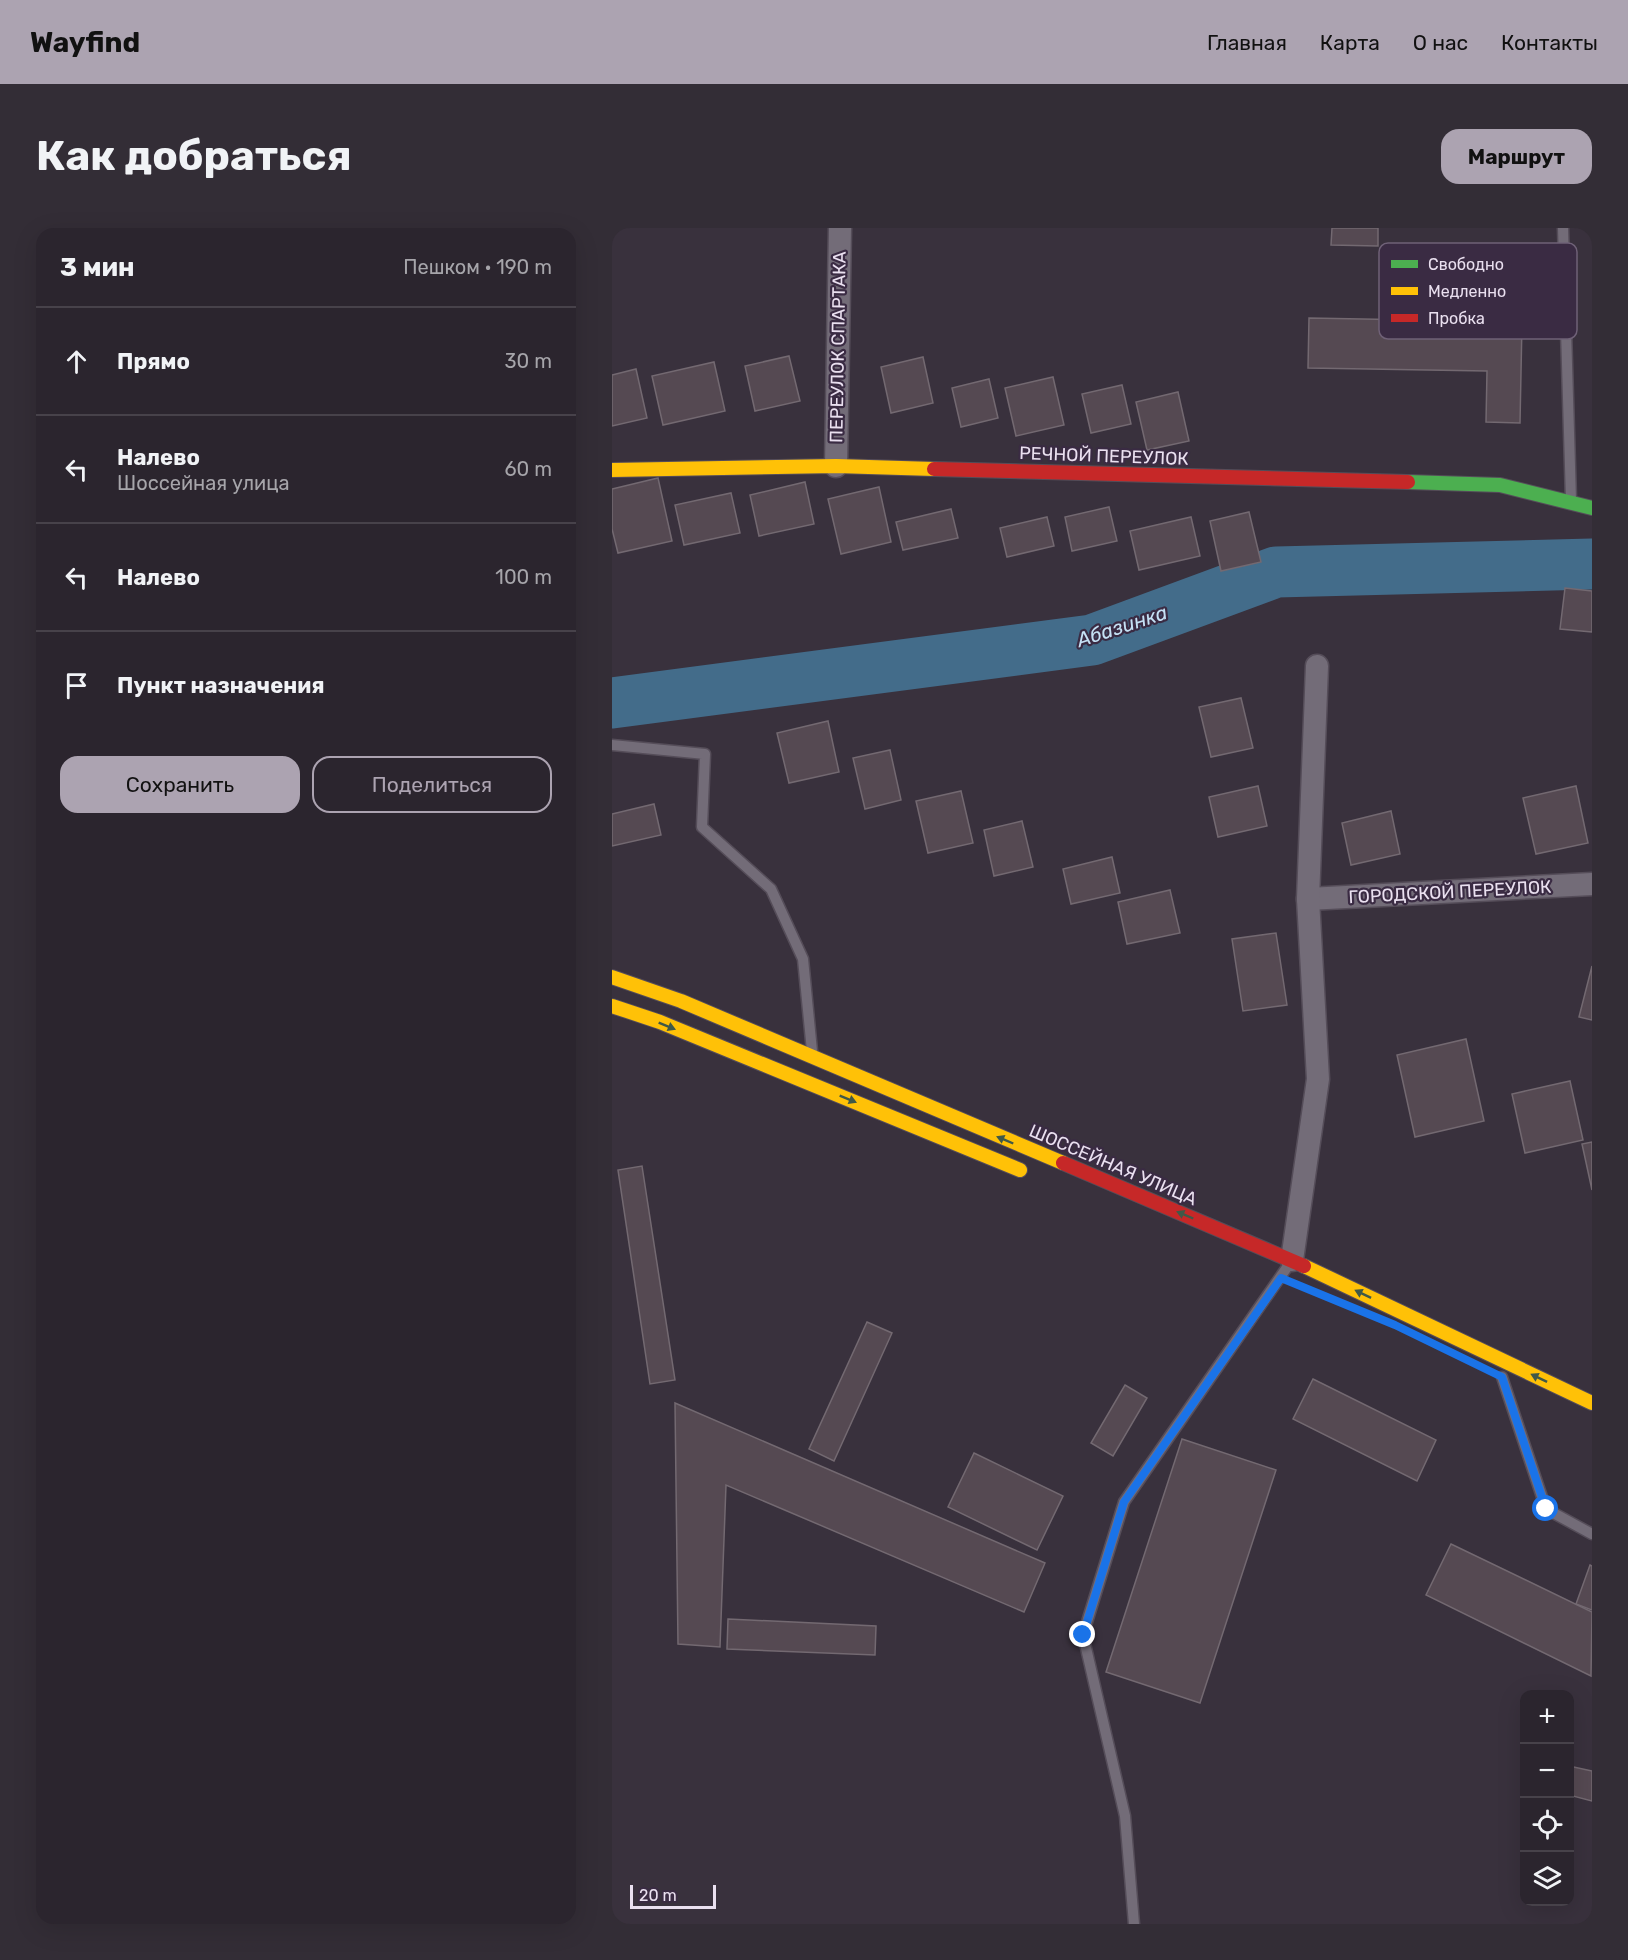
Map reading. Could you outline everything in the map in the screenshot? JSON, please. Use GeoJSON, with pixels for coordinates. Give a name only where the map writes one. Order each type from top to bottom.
{"type":"FeatureCollection","features":[{"type":"Feature","properties":{"kind":"main road","name":"РЕЧНОЙ ПЕРЕУЛОК"},"geometry":{"type":"LineString","coordinates":[[612,470],[836,466],[1500,485],[1592,508]]}},
{"type":"Feature","properties":{"kind":"main road","name":"ШОССЕЙНАЯ УЛИЦА"},"geometry":{"type":"LineString","coordinates":[[612,977],[681,1002],[813,1058],[1283,1273],[1592,1403]]}},
{"type":"Feature","properties":{"kind":"main road"},"geometry":{"type":"LineString","coordinates":[[612,1006],[660,1022],[1030,1174]]}},
{"type":"Feature","properties":{"kind":"main road"},"geometry":{"type":"LineString","coordinates":[[1497,1375],[1522,1387]]}},
{"type":"Feature","properties":{"kind":"street","name":"ПЕРЕУЛОК СПАРТАКА"},"geometry":{"type":"LineString","coordinates":[[836,466],[840,228]]}},
{"type":"Feature","properties":{"kind":"street"},"geometry":{"type":"LineString","coordinates":[[1283,1273],[1318,1079],[1308,899],[1317,666]]}},
{"type":"Feature","properties":{"kind":"street","name":"ГОРОДСКОЙ ПЕРЕУЛОК"},"geometry":{"type":"LineString","coordinates":[[1308,899],[1592,884]]}},
{"type":"Feature","properties":{"kind":"lane"},"geometry":{"type":"LineString","coordinates":[[1563,228],[1563,243]]}},
{"type":"Feature","properties":{"kind":"lane"},"geometry":{"type":"LineString","coordinates":[[1566,339],[1571,503]]}},
{"type":"Feature","properties":{"kind":"lane"},"geometry":{"type":"LineString","coordinates":[[612,745],[705,754],[702,827],[771,889],[803,959],[813,1058]]}},
{"type":"Feature","properties":{"kind":"lane"},"geometry":{"type":"LineString","coordinates":[[1134,1924],[1125,1816],[1083,1635],[1124,1502],[1283,1273]]}},
{"type":"Feature","properties":{"kind":"lane"},"geometry":{"type":"LineString","coordinates":[[1497,1375],[1546,1509],[1592,1534]]}},
{"type":"Feature","properties":{"kind":"building"},"geometry":{"type":"Polygon","coordinates":[[[1332,228],[1378,228],[1378,246],[1331,245],[1332,228]]]}},
{"type":"Feature","properties":{"kind":"building"},"geometry":{"type":"Polygon","coordinates":[[[1309,318],[1379,319],[1379,339],[1522,339],[1520,423],[1486,422],[1487,371],[1308,368],[1309,318]]]}},
{"type":"Feature","properties":{"kind":"building"},"geometry":{"type":"Polygon","coordinates":[[[789,356],[800,401],[755,411],[745,366],[789,356]]]}},
{"type":"Feature","properties":{"kind":"building"},"geometry":{"type":"Polygon","coordinates":[[[923,357],[933,403],[891,413],[881,367],[923,357]]]}},
{"type":"Feature","properties":{"kind":"building"},"geometry":{"type":"Polygon","coordinates":[[[714,362],[725,411],[663,425],[652,376],[714,362]]]}},
{"type":"Feature","properties":{"kind":"building"},"geometry":{"type":"Polygon","coordinates":[[[636,369],[647,418],[612,426],[612,375],[636,369]]]}},
{"type":"Feature","properties":{"kind":"building"},"geometry":{"type":"Polygon","coordinates":[[[1053,377],[1064,425],[1016,436],[1005,388],[1053,377]]]}},
{"type":"Feature","properties":{"kind":"building"},"geometry":{"type":"Polygon","coordinates":[[[989,379],[998,418],[961,427],[952,388],[989,379]]]}},
{"type":"Feature","properties":{"kind":"building"},"geometry":{"type":"Polygon","coordinates":[[[1122,385],[1131,424],[1091,433],[1082,394],[1122,385]]]}},
{"type":"Feature","properties":{"kind":"building"},"geometry":{"type":"Polygon","coordinates":[[[1178,392],[1189,441],[1147,450],[1136,402],[1178,392]]]}},
{"type":"Feature","properties":{"kind":"building"},"geometry":{"type":"Polygon","coordinates":[[[658,478],[672,541],[618,553],[612,529],[612,489],[658,478]]]}},
{"type":"Feature","properties":{"kind":"building"},"geometry":{"type":"Polygon","coordinates":[[[805,482],[814,524],[759,536],[750,495],[805,482]]]}},
{"type":"Feature","properties":{"kind":"building"},"geometry":{"type":"Polygon","coordinates":[[[879,487],[891,542],[841,554],[828,499],[879,487]]]}},
{"type":"Feature","properties":{"kind":"building"},"geometry":{"type":"Polygon","coordinates":[[[731,493],[740,533],[684,545],[675,505],[731,493]]]}},
{"type":"Feature","properties":{"kind":"building"},"geometry":{"type":"Polygon","coordinates":[[[1109,507],[1117,541],[1072,551],[1065,517],[1109,507]]]}},
{"type":"Feature","properties":{"kind":"building"},"geometry":{"type":"Polygon","coordinates":[[[951,509],[958,538],[903,550],[896,522],[951,509]]]}},
{"type":"Feature","properties":{"kind":"building"},"geometry":{"type":"Polygon","coordinates":[[[1249,512],[1261,562],[1221,571],[1210,521],[1249,512]]]}},
{"type":"Feature","properties":{"kind":"building"},"geometry":{"type":"Polygon","coordinates":[[[1047,517],[1054,546],[1007,557],[1000,528],[1047,517]]]}},
{"type":"Feature","properties":{"kind":"building"},"geometry":{"type":"Polygon","coordinates":[[[1191,517],[1200,556],[1139,570],[1130,531],[1191,517]]]}},
{"type":"Feature","properties":{"kind":"building"},"geometry":{"type":"Polygon","coordinates":[[[1565,588],[1592,591],[1592,632],[1560,629],[1565,588]]]}},
{"type":"Feature","properties":{"kind":"building"},"geometry":{"type":"Polygon","coordinates":[[[1241,698],[1253,748],[1211,757],[1199,707],[1241,698]]]}},
{"type":"Feature","properties":{"kind":"building"},"geometry":{"type":"Polygon","coordinates":[[[828,721],[839,772],[789,783],[777,733],[828,721]]]}},
{"type":"Feature","properties":{"kind":"building"},"geometry":{"type":"Polygon","coordinates":[[[890,750],[901,800],[865,809],[853,758],[890,750]]]}},
{"type":"Feature","properties":{"kind":"building"},"geometry":{"type":"Polygon","coordinates":[[[1258,786],[1267,826],[1218,837],[1209,797],[1258,786]]]}},
{"type":"Feature","properties":{"kind":"building"},"geometry":{"type":"Polygon","coordinates":[[[1576,786],[1588,843],[1536,854],[1523,798],[1576,786]]]}},
{"type":"Feature","properties":{"kind":"building"},"geometry":{"type":"Polygon","coordinates":[[[961,791],[973,843],[928,853],[916,801],[961,791]]]}},
{"type":"Feature","properties":{"kind":"building"},"geometry":{"type":"Polygon","coordinates":[[[654,804],[661,835],[612,846],[612,814],[654,804]]]}},
{"type":"Feature","properties":{"kind":"building"},"geometry":{"type":"Polygon","coordinates":[[[1391,811],[1400,854],[1351,865],[1342,823],[1391,811]]]}},
{"type":"Feature","properties":{"kind":"building"},"geometry":{"type":"Polygon","coordinates":[[[1022,821],[1033,867],[994,876],[984,830],[1022,821]]]}},
{"type":"Feature","properties":{"kind":"building"},"geometry":{"type":"Polygon","coordinates":[[[1112,857],[1120,893],[1071,904],[1063,869],[1112,857]]]}},
{"type":"Feature","properties":{"kind":"building"},"geometry":{"type":"Polygon","coordinates":[[[1170,890],[1180,933],[1127,944],[1118,902],[1170,890]]]}},
{"type":"Feature","properties":{"kind":"building"},"geometry":{"type":"Polygon","coordinates":[[[1276,933],[1287,1005],[1243,1011],[1232,939],[1276,933]]]}},
{"type":"Feature","properties":{"kind":"building"},"geometry":{"type":"Polygon","coordinates":[[[1592,966],[1592,1020],[1579,1017],[1592,966]]]}},
{"type":"Feature","properties":{"kind":"building"},"geometry":{"type":"Polygon","coordinates":[[[1466,1039],[1484,1121],[1415,1137],[1397,1055],[1466,1039]]]}},
{"type":"Feature","properties":{"kind":"building"},"geometry":{"type":"Polygon","coordinates":[[[1570,1081],[1583,1140],[1525,1153],[1512,1094],[1570,1081]]]}},
{"type":"Feature","properties":{"kind":"building"},"geometry":{"type":"Polygon","coordinates":[[[1592,1142],[1592,1190],[1582,1144],[1592,1142]]]}},
{"type":"Feature","properties":{"kind":"building"},"geometry":{"type":"Polygon","coordinates":[[[642,1166],[675,1380],[650,1384],[618,1170],[642,1166]]]}},
{"type":"Feature","properties":{"kind":"building"},"geometry":{"type":"Polygon","coordinates":[[[867,1322],[892,1333],[834,1461],[809,1449],[867,1322]]]}},
{"type":"Feature","properties":{"kind":"building"},"geometry":{"type":"Polygon","coordinates":[[[1313,1379],[1436,1440],[1417,1481],[1293,1419],[1313,1379]]]}},
{"type":"Feature","properties":{"kind":"building"},"geometry":{"type":"Polygon","coordinates":[[[1125,1385],[1147,1398],[1113,1456],[1091,1443],[1125,1385]]]}},
{"type":"Feature","properties":{"kind":"building"},"geometry":{"type":"Polygon","coordinates":[[[675,1403],[1045,1563],[1024,1612],[726,1485],[720,1647],[678,1644],[675,1403]]]}},
{"type":"Feature","properties":{"kind":"building"},"geometry":{"type":"Polygon","coordinates":[[[1182,1439],[1276,1470],[1200,1703],[1106,1672],[1182,1439]]]}},
{"type":"Feature","properties":{"kind":"building"},"geometry":{"type":"Polygon","coordinates":[[[974,1453],[1063,1496],[1037,1550],[948,1507],[974,1453]]]}},
{"type":"Feature","properties":{"kind":"building"},"geometry":{"type":"Polygon","coordinates":[[[1451,1544],[1592,1612],[1591,1676],[1426,1595],[1451,1544]]]}},
{"type":"Feature","properties":{"kind":"building"},"geometry":{"type":"Polygon","coordinates":[[[1590,1565],[1592,1566],[1592,1610],[1576,1604],[1590,1565]]]}},
{"type":"Feature","properties":{"kind":"building"},"geometry":{"type":"Polygon","coordinates":[[[728,1619],[876,1626],[875,1655],[727,1649],[728,1619]]]}},
{"type":"Feature","properties":{"kind":"building"},"geometry":{"type":"Polygon","coordinates":[[[1574,1767],[1592,1771],[1592,1801],[1574,1796],[1574,1767]]]}},
{"type":"Feature","properties":{"kind":"waterway","name":"Абазинка"},"geometry":{"type":"LineString","coordinates":[[612,703],[1092,640],[1276,572],[1592,564]]}},
{"type":"Feature","properties":{"kind":"traffic: fast"},"geometry":{"type":"LineString","coordinates":[[1408,482],[1500,485],[1592,508]]}},
{"type":"Feature","properties":{"kind":"traffic: slow"},"geometry":{"type":"LineString","coordinates":[[612,470],[836,466],[934,469]]}},
{"type":"Feature","properties":{"kind":"traffic: slow"},"geometry":{"type":"LineString","coordinates":[[612,977],[681,1001],[1063,1163]]}},
{"type":"Feature","properties":{"kind":"traffic: slow"},"geometry":{"type":"LineString","coordinates":[[612,1006],[660,1022],[1020,1170]]}},
{"type":"Feature","properties":{"kind":"traffic: slow"},"geometry":{"type":"LineString","coordinates":[[1304,1266],[1592,1403]]}},
{"type":"Feature","properties":{"kind":"traffic: jam"},"geometry":{"type":"LineString","coordinates":[[934,469],[1408,482]]}},
{"type":"Feature","properties":{"kind":"traffic: jam"},"geometry":{"type":"LineString","coordinates":[[1063,1163],[1304,1266]]}},
{"type":"Feature","properties":{"kind":"route"},"geometry":{"type":"LineString","coordinates":[[1083,1635],[1124,1502],[1281,1278],[1395,1325],[1502,1377],[1546,1509]]}}]}
